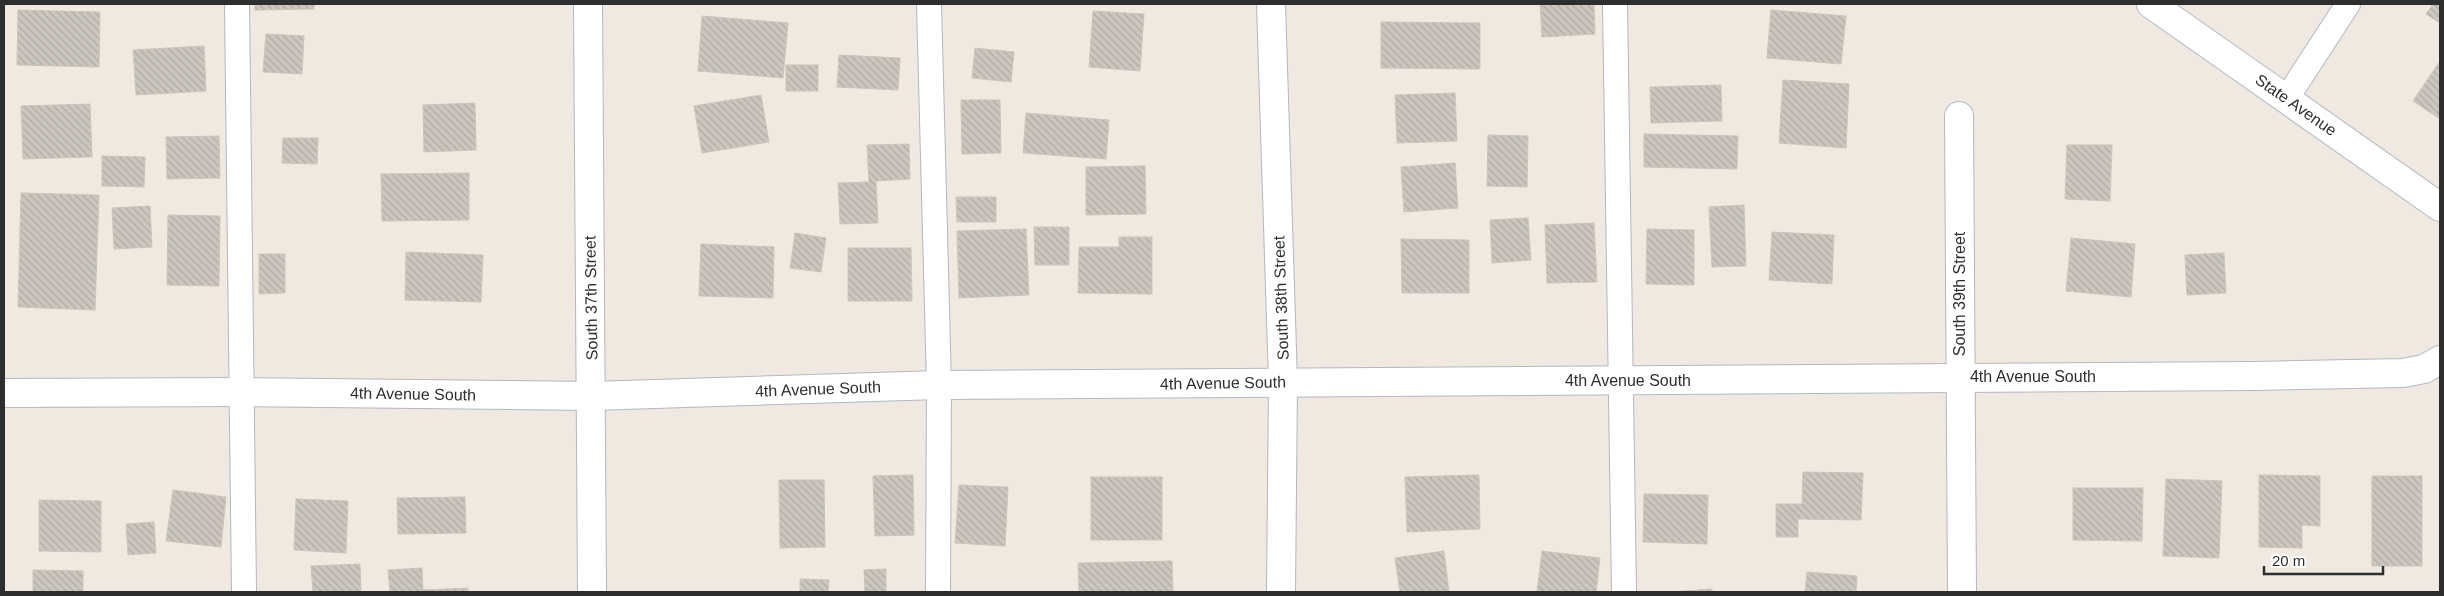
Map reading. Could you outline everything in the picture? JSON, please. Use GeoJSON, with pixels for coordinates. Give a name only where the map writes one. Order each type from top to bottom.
{"type":"FeatureCollection","features":[{"type":"Feature","properties":{"kind":"street","name":"South 37th Street"},"geometry":{"type":"LineString","coordinates":[[588,4],[592,592]]}},
{"type":"Feature","properties":{"kind":"street","name":"South 38th Street"},"geometry":{"type":"LineString","coordinates":[[1271,4],[1283,382],[1281,592]]}},
{"type":"Feature","properties":{"kind":"street","name":"State Avenue"},"geometry":{"type":"LineString","coordinates":[[2151,4],[2440,207]]}},
{"type":"Feature","properties":{"kind":"street","name":"South 39th Street"},"geometry":{"type":"LineString","coordinates":[[1959,116],[1959,377],[1962,592]]}},
{"type":"Feature","properties":{"kind":"street","name":"4th Avenue South"},"geometry":{"type":"LineString","coordinates":[[4,393],[243,392],[592,396],[939,385],[2403,373],[2424,369],[2440,360]]}},
{"type":"Feature","properties":{"kind":"lane"},"geometry":{"type":"LineString","coordinates":[[237,4],[244,592]]}},
{"type":"Feature","properties":{"kind":"lane"},"geometry":{"type":"LineString","coordinates":[[929,4],[939,385],[938,592]]}},
{"type":"Feature","properties":{"kind":"lane"},"geometry":{"type":"LineString","coordinates":[[1615,4],[1624,592]]}},
{"type":"Feature","properties":{"kind":"lane"},"geometry":{"type":"LineString","coordinates":[[2287,98],[2348,4]]}},
{"type":"Feature","properties":{"kind":"building"},"geometry":{"type":"Polygon","coordinates":[[[255,4],[314,4],[314,9],[255,10],[255,4]]]}},
{"type":"Feature","properties":{"kind":"building"},"geometry":{"type":"Polygon","coordinates":[[[1540,4],[1594,4],[1595,34],[1542,37],[1540,4]]]}},
{"type":"Feature","properties":{"kind":"building"},"geometry":{"type":"Polygon","coordinates":[[[2433,4],[2440,4],[2440,23],[2426,14],[2433,4]]]}},
{"type":"Feature","properties":{"kind":"building"},"geometry":{"type":"Polygon","coordinates":[[[18,10],[100,12],[99,67],[17,65],[18,10]]]}},
{"type":"Feature","properties":{"kind":"building"},"geometry":{"type":"Polygon","coordinates":[[[1771,10],[1846,16],[1841,64],[1767,58],[1771,10]]]}},
{"type":"Feature","properties":{"kind":"building"},"geometry":{"type":"Polygon","coordinates":[[[1093,11],[1144,14],[1140,71],[1089,67],[1093,11]]]}},
{"type":"Feature","properties":{"kind":"building"},"geometry":{"type":"Polygon","coordinates":[[[702,16],[788,23],[783,78],[698,71],[702,16]]]}},
{"type":"Feature","properties":{"kind":"building"},"geometry":{"type":"Polygon","coordinates":[[[1381,22],[1480,23],[1480,69],[1381,68],[1381,22]]]}},
{"type":"Feature","properties":{"kind":"building"},"geometry":{"type":"Polygon","coordinates":[[[266,34],[304,36],[302,74],[263,72],[266,34]]]}},
{"type":"Feature","properties":{"kind":"building"},"geometry":{"type":"Polygon","coordinates":[[[204,46],[206,91],[136,95],[133,50],[204,46]]]}},
{"type":"Feature","properties":{"kind":"building"},"geometry":{"type":"Polygon","coordinates":[[[975,48],[1014,52],[1011,82],[972,78],[975,48]]]}},
{"type":"Feature","properties":{"kind":"building"},"geometry":{"type":"Polygon","coordinates":[[[839,55],[900,58],[898,90],[837,87],[839,55]]]}},
{"type":"Feature","properties":{"kind":"building"},"geometry":{"type":"Polygon","coordinates":[[[2440,61],[2440,119],[2413,101],[2440,61]]]}},
{"type":"Feature","properties":{"kind":"building"},"geometry":{"type":"Polygon","coordinates":[[[786,65],[818,65],[818,91],[786,91],[786,65]]]}},
{"type":"Feature","properties":{"kind":"building"},"geometry":{"type":"Polygon","coordinates":[[[1783,80],[1849,84],[1846,148],[1779,143],[1783,80]]]}},
{"type":"Feature","properties":{"kind":"building"},"geometry":{"type":"Polygon","coordinates":[[[1721,85],[1722,121],[1651,123],[1650,87],[1721,85]]]}},
{"type":"Feature","properties":{"kind":"building"},"geometry":{"type":"Polygon","coordinates":[[[1455,93],[1457,141],[1397,143],[1395,95],[1455,93]]]}},
{"type":"Feature","properties":{"kind":"building"},"geometry":{"type":"Polygon","coordinates":[[[761,95],[769,142],[702,153],[694,106],[761,95]]]}},
{"type":"Feature","properties":{"kind":"building"},"geometry":{"type":"Polygon","coordinates":[[[961,100],[1000,100],[1001,153],[962,154],[961,100]]]}},
{"type":"Feature","properties":{"kind":"building"},"geometry":{"type":"Polygon","coordinates":[[[475,103],[476,150],[424,152],[423,105],[475,103]]]}},
{"type":"Feature","properties":{"kind":"building"},"geometry":{"type":"Polygon","coordinates":[[[90,104],[92,157],[23,159],[21,106],[90,104]]]}},
{"type":"Feature","properties":{"kind":"building"},"geometry":{"type":"Polygon","coordinates":[[[1026,113],[1109,120],[1106,159],[1023,153],[1026,113]]]}},
{"type":"Feature","properties":{"kind":"building"},"geometry":{"type":"Polygon","coordinates":[[[1644,134],[1738,136],[1737,169],[1644,167],[1644,134]]]}},
{"type":"Feature","properties":{"kind":"building"},"geometry":{"type":"Polygon","coordinates":[[[1488,135],[1528,136],[1527,187],[1487,186],[1488,135]]]}},
{"type":"Feature","properties":{"kind":"building"},"geometry":{"type":"Polygon","coordinates":[[[219,136],[220,178],[167,179],[166,137],[219,136]]]}},
{"type":"Feature","properties":{"kind":"building"},"geometry":{"type":"Polygon","coordinates":[[[283,138],[318,138],[317,164],[282,163],[283,138]]]}},
{"type":"Feature","properties":{"kind":"building"},"geometry":{"type":"Polygon","coordinates":[[[909,144],[910,179],[876,181],[878,223],[840,224],[838,183],[869,182],[867,145],[909,144]]]}},
{"type":"Feature","properties":{"kind":"building"},"geometry":{"type":"Polygon","coordinates":[[[2067,145],[2112,145],[2110,201],[2065,199],[2067,145]]]}},
{"type":"Feature","properties":{"kind":"building"},"geometry":{"type":"Polygon","coordinates":[[[102,156],[145,157],[144,187],[102,186],[102,156]]]}},
{"type":"Feature","properties":{"kind":"building"},"geometry":{"type":"Polygon","coordinates":[[[1455,163],[1458,208],[1404,212],[1401,167],[1455,163]]]}},
{"type":"Feature","properties":{"kind":"building"},"geometry":{"type":"Polygon","coordinates":[[[1145,166],[1146,214],[1086,215],[1086,167],[1145,166]]]}},
{"type":"Feature","properties":{"kind":"building"},"geometry":{"type":"Polygon","coordinates":[[[469,173],[469,220],[382,221],[381,174],[469,173]]]}},
{"type":"Feature","properties":{"kind":"building"},"geometry":{"type":"Polygon","coordinates":[[[21,193],[99,195],[95,310],[18,307],[21,193]]]}},
{"type":"Feature","properties":{"kind":"building"},"geometry":{"type":"Polygon","coordinates":[[[956,197],[996,197],[996,222],[957,222],[956,197]]]}},
{"type":"Feature","properties":{"kind":"building"},"geometry":{"type":"Polygon","coordinates":[[[1744,205],[1746,266],[1712,267],[1709,207],[1744,205]]]}},
{"type":"Feature","properties":{"kind":"building"},"geometry":{"type":"Polygon","coordinates":[[[150,206],[152,247],[114,249],[112,208],[150,206]]]}},
{"type":"Feature","properties":{"kind":"building"},"geometry":{"type":"Polygon","coordinates":[[[168,215],[220,216],[219,286],[167,285],[168,215]]]}},
{"type":"Feature","properties":{"kind":"building"},"geometry":{"type":"Polygon","coordinates":[[[1528,218],[1531,260],[1492,263],[1490,220],[1528,218]]]}},
{"type":"Feature","properties":{"kind":"building"},"geometry":{"type":"Polygon","coordinates":[[[1594,223],[1597,282],[1547,283],[1545,225],[1594,223]]]}},
{"type":"Feature","properties":{"kind":"building"},"geometry":{"type":"Polygon","coordinates":[[[1034,227],[1069,227],[1069,265],[1035,265],[1034,227]]]}},
{"type":"Feature","properties":{"kind":"building"},"geometry":{"type":"Polygon","coordinates":[[[1026,229],[1029,295],[959,298],[957,231],[1026,229]]]}},
{"type":"Feature","properties":{"kind":"building"},"geometry":{"type":"Polygon","coordinates":[[[1647,229],[1694,230],[1694,285],[1646,284],[1647,229]]]}},
{"type":"Feature","properties":{"kind":"building"},"geometry":{"type":"Polygon","coordinates":[[[1772,232],[1834,235],[1832,284],[1769,280],[1772,232]]]}},
{"type":"Feature","properties":{"kind":"building"},"geometry":{"type":"Polygon","coordinates":[[[795,233],[826,238],[821,272],[790,268],[795,233]]]}},
{"type":"Feature","properties":{"kind":"building"},"geometry":{"type":"Polygon","coordinates":[[[1119,237],[1152,237],[1152,294],[1078,293],[1079,247],[1119,247],[1119,237]]]}},
{"type":"Feature","properties":{"kind":"building"},"geometry":{"type":"Polygon","coordinates":[[[2071,238],[2135,244],[2131,297],[2066,291],[2071,238]]]}},
{"type":"Feature","properties":{"kind":"building"},"geometry":{"type":"Polygon","coordinates":[[[1401,239],[1469,240],[1469,293],[1402,293],[1401,239]]]}},
{"type":"Feature","properties":{"kind":"building"},"geometry":{"type":"Polygon","coordinates":[[[701,244],[774,247],[773,298],[699,296],[701,244]]]}},
{"type":"Feature","properties":{"kind":"building"},"geometry":{"type":"Polygon","coordinates":[[[848,248],[911,248],[912,301],[848,301],[848,248]]]}},
{"type":"Feature","properties":{"kind":"building"},"geometry":{"type":"Polygon","coordinates":[[[406,252],[483,255],[481,302],[405,300],[406,252]]]}},
{"type":"Feature","properties":{"kind":"building"},"geometry":{"type":"Polygon","coordinates":[[[2224,253],[2226,293],[2187,295],[2185,255],[2224,253]]]}},
{"type":"Feature","properties":{"kind":"building"},"geometry":{"type":"Polygon","coordinates":[[[259,254],[285,254],[285,293],[259,294],[259,254]]]}},
{"type":"Feature","properties":{"kind":"building"},"geometry":{"type":"Polygon","coordinates":[[[1803,472],[1863,473],[1861,520],[1798,519],[1798,537],[1776,537],[1776,504],[1802,504],[1803,472]]]}},
{"type":"Feature","properties":{"kind":"building"},"geometry":{"type":"Polygon","coordinates":[[[913,475],[914,535],[875,536],[873,476],[913,475]]]}},
{"type":"Feature","properties":{"kind":"building"},"geometry":{"type":"Polygon","coordinates":[[[1479,475],[1480,529],[1407,532],[1405,477],[1479,475]]]}},
{"type":"Feature","properties":{"kind":"building"},"geometry":{"type":"Polygon","coordinates":[[[2259,475],[2320,476],[2320,526],[2302,525],[2302,548],[2259,547],[2259,475]]]}},
{"type":"Feature","properties":{"kind":"building"},"geometry":{"type":"Polygon","coordinates":[[[2372,476],[2422,476],[2422,566],[2372,566],[2372,476]]]}},
{"type":"Feature","properties":{"kind":"building"},"geometry":{"type":"Polygon","coordinates":[[[1091,477],[1162,477],[1162,540],[1091,540],[1091,477]]]}},
{"type":"Feature","properties":{"kind":"building"},"geometry":{"type":"Polygon","coordinates":[[[2166,479],[2222,481],[2219,558],[2163,556],[2166,479]]]}},
{"type":"Feature","properties":{"kind":"building"},"geometry":{"type":"Polygon","coordinates":[[[779,480],[824,480],[825,547],[780,548],[779,480]]]}},
{"type":"Feature","properties":{"kind":"building"},"geometry":{"type":"Polygon","coordinates":[[[959,485],[1008,487],[1005,546],[955,543],[959,485]]]}},
{"type":"Feature","properties":{"kind":"building"},"geometry":{"type":"Polygon","coordinates":[[[2073,488],[2143,488],[2142,541],[2073,540],[2073,488]]]}},
{"type":"Feature","properties":{"kind":"building"},"geometry":{"type":"Polygon","coordinates":[[[173,490],[226,497],[221,547],[166,541],[173,490]]]}},
{"type":"Feature","properties":{"kind":"building"},"geometry":{"type":"Polygon","coordinates":[[[1644,494],[1708,495],[1707,544],[1643,542],[1644,494]]]}},
{"type":"Feature","properties":{"kind":"building"},"geometry":{"type":"Polygon","coordinates":[[[465,497],[466,533],[398,534],[397,498],[465,497]]]}},
{"type":"Feature","properties":{"kind":"building"},"geometry":{"type":"Polygon","coordinates":[[[296,499],[348,501],[346,553],[294,550],[296,499]]]}},
{"type":"Feature","properties":{"kind":"building"},"geometry":{"type":"Polygon","coordinates":[[[39,500],[101,501],[101,552],[39,551],[39,500]]]}},
{"type":"Feature","properties":{"kind":"building"},"geometry":{"type":"Polygon","coordinates":[[[154,522],[156,553],[128,555],[126,524],[154,522]]]}},
{"type":"Feature","properties":{"kind":"building"},"geometry":{"type":"Polygon","coordinates":[[[1444,551],[1449,592],[1400,592],[1395,558],[1444,551]]]}},
{"type":"Feature","properties":{"kind":"building"},"geometry":{"type":"Polygon","coordinates":[[[1542,551],[1600,558],[1596,592],[1537,592],[1542,551]]]}},
{"type":"Feature","properties":{"kind":"building"},"geometry":{"type":"Polygon","coordinates":[[[1172,561],[1173,592],[1079,592],[1078,563],[1172,561]]]}},
{"type":"Feature","properties":{"kind":"building"},"geometry":{"type":"Polygon","coordinates":[[[360,564],[361,592],[313,592],[311,566],[360,564]]]}},
{"type":"Feature","properties":{"kind":"building"},"geometry":{"type":"Polygon","coordinates":[[[422,568],[423,590],[468,588],[468,592],[390,592],[388,570],[422,568]]]}},
{"type":"Feature","properties":{"kind":"building"},"geometry":{"type":"Polygon","coordinates":[[[886,569],[886,592],[865,592],[864,570],[886,569]]]}},
{"type":"Feature","properties":{"kind":"building"},"geometry":{"type":"Polygon","coordinates":[[[33,570],[83,571],[83,592],[33,592],[33,570]]]}},
{"type":"Feature","properties":{"kind":"building"},"geometry":{"type":"Polygon","coordinates":[[[1807,572],[1857,576],[1856,592],[1805,592],[1807,572]]]}},
{"type":"Feature","properties":{"kind":"building"},"geometry":{"type":"Polygon","coordinates":[[[800,579],[829,580],[828,592],[800,592],[800,579]]]}},
{"type":"Feature","properties":{"kind":"building"},"geometry":{"type":"Polygon","coordinates":[[[1712,589],[1712,592],[1669,592],[1712,589]]]}}]}
